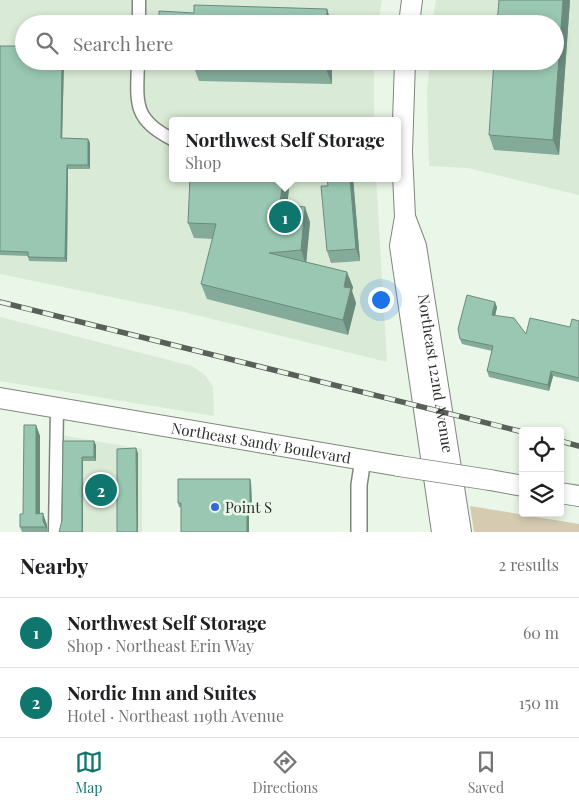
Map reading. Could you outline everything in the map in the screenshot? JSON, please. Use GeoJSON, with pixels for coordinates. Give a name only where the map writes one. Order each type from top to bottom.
{"type":"FeatureCollection","features":[{"type":"Feature","properties":{"kind":"main road"},"geometry":{"type":"LineString","coordinates":[[410,15],[412,0]]}},
{"type":"Feature","properties":{"kind":"main road","name":"Northeast 122nd Avenue"},"geometry":{"type":"LineString","coordinates":[[401,134],[405,70]]}},
{"type":"Feature","properties":{"kind":"main road","name":"Northeast 122nd Avenue"},"geometry":{"type":"LineString","coordinates":[[401,165],[405,217],[400,246],[442,532]]}},
{"type":"Feature","properties":{"kind":"main road","name":"Northeast 122nd Avenue"},"geometry":{"type":"LineString","coordinates":[[405,217],[416,246],[461,532]]}},
{"type":"Feature","properties":{"kind":"main road","name":"Northeast Sandy Boulevard"},"geometry":{"type":"LineString","coordinates":[[0,398],[519,485]]}},
{"type":"Feature","properties":{"kind":"main road"},"geometry":{"type":"LineString","coordinates":[[564,494],[579,496]]}},
{"type":"Feature","properties":{"kind":"street"},"geometry":{"type":"LineString","coordinates":[[139,0],[139,15]]}},
{"type":"Feature","properties":{"kind":"street"},"geometry":{"type":"LineString","coordinates":[[138,70],[137,99],[142,117],[154,130],[169,138]]}},
{"type":"Feature","properties":{"kind":"street"},"geometry":{"type":"LineString","coordinates":[[55,532],[57,408]]}},
{"type":"Feature","properties":{"kind":"street"},"geometry":{"type":"LineString","coordinates":[[359,532],[360,485],[363,459]]}},
{"type":"Feature","properties":{"kind":"shaded area"},"geometry":{"type":"Polygon","coordinates":[[[0,0],[382,0],[380,15],[15,15],[15,70],[374,70],[374,117],[169,117],[169,182],[376,182],[387,362],[184,312],[0,274],[0,0]]]}},
{"type":"Feature","properties":{"kind":"shaded area"},"geometry":{"type":"Polygon","coordinates":[[[436,0],[579,0],[579,195],[468,168],[429,166],[427,91],[429,70],[564,70],[564,15],[434,15],[436,0]]]}},
{"type":"Feature","properties":{"kind":"shaded area"},"geometry":{"type":"Polygon","coordinates":[[[0,317],[192,366],[205,375],[213,387],[214,416],[0,381],[0,317]]]}},
{"type":"Feature","properties":{"kind":"shaded area"},"geometry":{"type":"Polygon","coordinates":[[[61,435],[142,449],[142,532],[61,532],[61,435]]]}},
{"type":"Feature","properties":{"kind":"shaded area"},"geometry":{"type":"Polygon","coordinates":[[[470,506],[519,514],[519,517],[537,517],[579,524],[579,532],[474,532],[470,506]]]}},
{"type":"Feature","properties":{"kind":"building"},"geometry":{"type":"Polygon","coordinates":[[[499,0],[563,0],[562,15],[498,15],[499,0]]]}},
{"type":"Feature","properties":{"kind":"building"},"geometry":{"type":"Polygon","coordinates":[[[194,5],[327,9],[327,15],[159,15],[159,11],[194,13],[194,5]]]}},
{"type":"Feature","properties":{"kind":"building"},"geometry":{"type":"Polygon","coordinates":[[[0,46],[15,46],[15,70],[62,70],[61,138],[88,139],[88,165],[67,165],[65,258],[28,257],[28,252],[0,251],[0,46]]]}},
{"type":"Feature","properties":{"kind":"building"},"geometry":{"type":"Polygon","coordinates":[[[493,70],[558,70],[553,140],[489,135],[493,70]]]}},
{"type":"Feature","properties":{"kind":"building"},"geometry":{"type":"Polygon","coordinates":[[[190,182],[283,182],[280,204],[305,207],[301,250],[269,253],[347,272],[344,287],[351,288],[343,320],[201,284],[216,224],[188,223],[190,182]]]}},
{"type":"Feature","properties":{"kind":"building"},"geometry":{"type":"Polygon","coordinates":[[[328,182],[350,182],[356,249],[327,251],[321,186],[328,186],[328,182]]]}},
{"type":"Feature","properties":{"kind":"building"},"geometry":{"type":"Polygon","coordinates":[[[467,295],[495,302],[492,315],[514,318],[526,334],[530,318],[570,327],[572,319],[579,321],[579,378],[551,371],[548,385],[487,371],[493,346],[460,339],[458,329],[467,295]]]}},
{"type":"Feature","properties":{"kind":"building"},"geometry":{"type":"Polygon","coordinates":[[[24,425],[36,425],[36,514],[43,513],[43,521],[46,527],[20,527],[20,514],[23,514],[24,425]]]}},
{"type":"Feature","properties":{"kind":"building"},"geometry":{"type":"Polygon","coordinates":[[[63,441],[94,441],[94,457],[82,457],[82,532],[59,532],[62,520],[63,441]]]}},
{"type":"Feature","properties":{"kind":"building"},"geometry":{"type":"Polygon","coordinates":[[[136,448],[137,532],[117,532],[117,449],[136,448]]]}},
{"type":"Feature","properties":{"kind":"building","name":"Point S"},"geometry":{"type":"Polygon","coordinates":[[[178,479],[250,479],[250,503],[247,503],[247,532],[181,532],[181,503],[178,503],[178,479]]]}},
{"type":"Feature","properties":{"kind":"railway"},"geometry":{"type":"LineString","coordinates":[[0,302],[519,431]]}},
{"type":"Feature","properties":{"kind":"railway"},"geometry":{"type":"LineString","coordinates":[[564,442],[579,446]]}},
{"type":"Feature","properties":{"kind":"place","name":"Northwest Self Storage"},"geometry":{"type":"Point","coordinates":[285,217]}},
{"type":"Feature","properties":{"kind":"place","name":"Nordic Inn and Suites"},"geometry":{"type":"Point","coordinates":[101,490]}},
{"type":"Feature","properties":{"kind":"place","name":"Point S"},"geometry":{"type":"Point","coordinates":[215,507]}}]}
